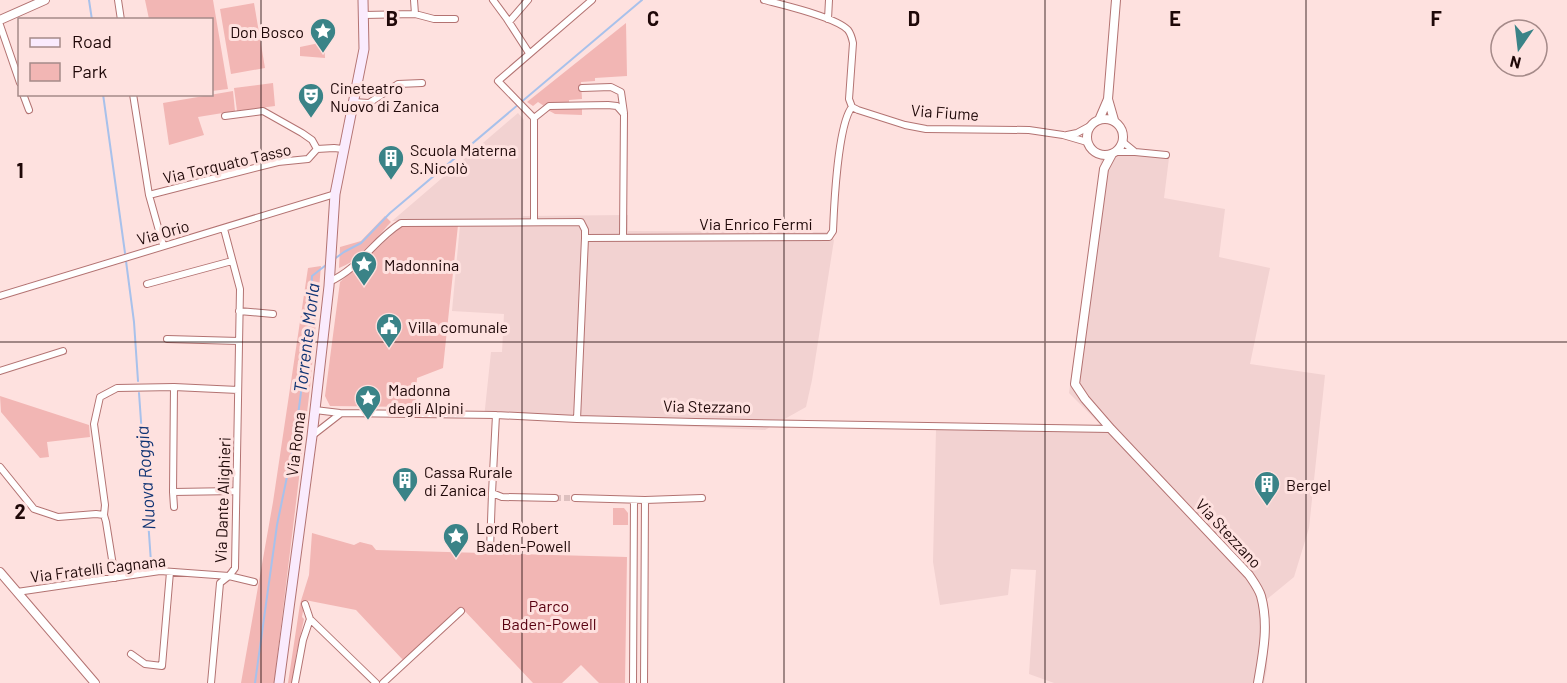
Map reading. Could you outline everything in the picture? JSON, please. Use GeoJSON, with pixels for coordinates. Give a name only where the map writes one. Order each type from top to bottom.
{"type":"FeatureCollection","features":[{"type":"Feature","properties":{"kind":"main road","name":"Via Roma"},"geometry":{"type":"LineString","coordinates":[[279,683],[315,410],[329,282],[335,194],[364,43],[363,0]]}},
{"type":"Feature","properties":{"kind":"street"},"geometry":{"type":"LineString","coordinates":[[0,20],[45,0]]}},
{"type":"Feature","properties":{"kind":"street"},"geometry":{"type":"LineString","coordinates":[[118,0],[121,18]]}},
{"type":"Feature","properties":{"kind":"street"},"geometry":{"type":"LineString","coordinates":[[414,0],[415,14]]}},
{"type":"Feature","properties":{"kind":"street"},"geometry":{"type":"LineString","coordinates":[[493,0],[529,53]]}},
{"type":"Feature","properties":{"kind":"street"},"geometry":{"type":"LineString","coordinates":[[509,22],[528,0]]}},
{"type":"Feature","properties":{"kind":"street"},"geometry":{"type":"LineString","coordinates":[[534,222],[534,118],[498,81],[592,0]]}},
{"type":"Feature","properties":{"kind":"street"},"geometry":{"type":"LineString","coordinates":[[764,0],[828,19],[847,29],[852,38],[849,99],[852,107]]}},
{"type":"Feature","properties":{"kind":"street"},"geometry":{"type":"LineString","coordinates":[[828,19],[830,0]]}},
{"type":"Feature","properties":{"kind":"street"},"geometry":{"type":"LineString","coordinates":[[1111,429],[1075,384],[1104,169],[1123,142],[1122,130],[1113,120],[1108,99],[1116,0]]}},
{"type":"Feature","properties":{"kind":"street"},"geometry":{"type":"LineString","coordinates":[[364,15],[415,14],[434,19],[455,19]]}},
{"type":"Feature","properties":{"kind":"street"},"geometry":{"type":"LineString","coordinates":[[0,25],[18,77]]}},
{"type":"Feature","properties":{"kind":"street"},"geometry":{"type":"LineString","coordinates":[[353,102],[369,103],[398,84],[422,83]]}},
{"type":"Feature","properties":{"kind":"street"},"geometry":{"type":"LineString","coordinates":[[582,88],[612,87],[621,92],[625,160],[623,237]]}},
{"type":"Feature","properties":{"kind":"street"},"geometry":{"type":"LineString","coordinates":[[25,96],[29,110]]}},
{"type":"Feature","properties":{"kind":"street"},"geometry":{"type":"LineString","coordinates":[[133,96],[149,195],[163,245]]}},
{"type":"Feature","properties":{"kind":"street"},"geometry":{"type":"LineString","coordinates":[[1099,120],[1108,99]]}},
{"type":"Feature","properties":{"kind":"street"},"geometry":{"type":"LineString","coordinates":[[534,118],[549,105],[617,106],[624,114]]}},
{"type":"Feature","properties":{"kind":"street","name":"Via Fiume"},"geometry":{"type":"LineString","coordinates":[[852,107],[878,118],[926,129],[1029,130],[1063,135],[1087,142]]}},
{"type":"Feature","properties":{"kind":"street","name":"Via Enrico Fermi"},"geometry":{"type":"LineString","coordinates":[[585,238],[830,236],[833,231],[842,133],[846,116],[852,107]]}},
{"type":"Feature","properties":{"kind":"street"},"geometry":{"type":"LineString","coordinates":[[225,116],[263,111],[312,140],[317,150]]}},
{"type":"Feature","properties":{"kind":"street"},"geometry":{"type":"LineString","coordinates":[[1113,120],[1106,118],[1090,126],[1087,142],[1091,149],[1104,155],[1135,152],[1166,155]]}},
{"type":"Feature","properties":{"kind":"street","name":"Via Fiume"},"geometry":{"type":"LineString","coordinates":[[1063,135],[1077,133],[1090,126]]}},
{"type":"Feature","properties":{"kind":"street"},"geometry":{"type":"LineString","coordinates":[[1123,142],[1135,152]]}},
{"type":"Feature","properties":{"kind":"street","name":"Via Torquato Tasso"},"geometry":{"type":"LineString","coordinates":[[149,195],[278,162],[308,159],[317,150],[343,149]]}},
{"type":"Feature","properties":{"kind":"street"},"geometry":{"type":"LineString","coordinates":[[1097,153],[1104,169]]}},
{"type":"Feature","properties":{"kind":"street","name":"Via Orio"},"geometry":{"type":"LineString","coordinates":[[0,296],[335,194]]}},
{"type":"Feature","properties":{"kind":"street"},"geometry":{"type":"LineString","coordinates":[[329,282],[350,270],[401,223],[581,222],[585,230],[585,238],[577,419]]}},
{"type":"Feature","properties":{"kind":"street","name":"Via Dante Alighieri"},"geometry":{"type":"LineString","coordinates":[[211,683],[220,583],[236,568],[240,289],[224,229]]}},
{"type":"Feature","properties":{"kind":"street"},"geometry":{"type":"LineString","coordinates":[[147,284],[232,261]]}},
{"type":"Feature","properties":{"kind":"street"},"geometry":{"type":"LineString","coordinates":[[239,311],[273,314]]}},
{"type":"Feature","properties":{"kind":"street"},"geometry":{"type":"LineString","coordinates":[[167,339],[239,342]]}},
{"type":"Feature","properties":{"kind":"street"},"geometry":{"type":"LineString","coordinates":[[0,371],[63,351]]}},
{"type":"Feature","properties":{"kind":"street"},"geometry":{"type":"LineString","coordinates":[[114,578],[104,515],[105,506],[94,424],[100,397],[117,388],[174,387],[238,390]]}},
{"type":"Feature","properties":{"kind":"street"},"geometry":{"type":"LineString","coordinates":[[174,387],[174,507]]}},
{"type":"Feature","properties":{"kind":"street","name":"Via Stezzano"},"geometry":{"type":"LineString","coordinates":[[315,410],[340,413],[496,415],[577,419],[1111,429],[1249,575],[1260,594],[1265,619],[1265,639],[1258,683]]}},
{"type":"Feature","properties":{"kind":"street"},"geometry":{"type":"LineString","coordinates":[[312,436],[340,413]]}},
{"type":"Feature","properties":{"kind":"street"},"geometry":{"type":"LineString","coordinates":[[490,550],[496,415]]}},
{"type":"Feature","properties":{"kind":"street"},"geometry":{"type":"LineString","coordinates":[[0,467],[34,509],[58,516],[104,515]]}},
{"type":"Feature","properties":{"kind":"street"},"geometry":{"type":"LineString","coordinates":[[173,492],[237,491]]}},
{"type":"Feature","properties":{"kind":"street"},"geometry":{"type":"LineString","coordinates":[[492,493],[502,497],[555,498]]}},
{"type":"Feature","properties":{"kind":"street"},"geometry":{"type":"LineString","coordinates":[[575,498],[634,500],[702,498]]}},
{"type":"Feature","properties":{"kind":"street"},"geometry":{"type":"LineString","coordinates":[[633,683],[634,500]]}},
{"type":"Feature","properties":{"kind":"street"},"geometry":{"type":"LineString","coordinates":[[644,683],[645,500]]}},
{"type":"Feature","properties":{"kind":"street","name":"Via Fratelli Cagnana"},"geometry":{"type":"LineString","coordinates":[[17,592],[160,571],[229,576],[254,582]]}},
{"type":"Feature","properties":{"kind":"street"},"geometry":{"type":"LineString","coordinates":[[0,572],[95,683]]}},
{"type":"Feature","properties":{"kind":"street"},"geometry":{"type":"LineString","coordinates":[[131,654],[145,664],[162,666],[171,572]]}},
{"type":"Feature","properties":{"kind":"street"},"geometry":{"type":"LineString","coordinates":[[306,604],[310,619],[376,683]]}},
{"type":"Feature","properties":{"kind":"street"},"geometry":{"type":"LineString","coordinates":[[384,683],[461,611]]}},
{"type":"Feature","properties":{"kind":"street"},"geometry":{"type":"LineString","coordinates":[[295,683],[303,640],[310,619]]}},
{"type":"Feature","properties":{"kind":"shaded area"},"geometry":{"type":"Polygon","coordinates":[[[518,113],[524,120],[523,216],[628,215],[628,231],[828,232],[834,240],[806,407],[765,430],[484,418],[491,352],[502,352],[504,314],[452,311],[460,225],[392,221],[518,113]]]}},
{"type":"Feature","properties":{"kind":"shaded area"},"geometry":{"type":"Polygon","coordinates":[[[1102,151],[1169,158],[1164,198],[1225,209],[1219,257],[1270,268],[1250,364],[1325,375],[1309,528],[1294,577],[1266,600],[1269,617],[1267,669],[1264,683],[1054,683],[1029,674],[1036,570],[1011,569],[1008,595],[940,605],[933,562],[936,429],[1065,432],[1100,424],[1069,393],[1102,151]]]}},
{"type":"Feature","properties":{"kind":"green space"},"geometry":{"type":"Polygon","coordinates":[[[145,0],[213,0],[228,89],[213,91],[213,18],[149,18],[145,0]]]}},
{"type":"Feature","properties":{"kind":"green space"},"geometry":{"type":"Polygon","coordinates":[[[254,3],[265,68],[231,74],[220,9],[254,3]]]}},
{"type":"Feature","properties":{"kind":"green space"},"geometry":{"type":"Polygon","coordinates":[[[626,23],[627,76],[595,78],[595,81],[581,82],[582,99],[569,100],[569,103],[544,106],[538,102],[533,106],[527,102],[626,23]]]}},
{"type":"Feature","properties":{"kind":"green space"},"geometry":{"type":"Polygon","coordinates":[[[324,42],[325,58],[300,56],[300,47],[324,42]]]}},
{"type":"Feature","properties":{"kind":"green space"},"geometry":{"type":"Polygon","coordinates":[[[273,83],[275,106],[237,111],[234,88],[273,83]]]}},
{"type":"Feature","properties":{"kind":"green space"},"geometry":{"type":"Polygon","coordinates":[[[233,91],[235,111],[198,117],[204,135],[169,145],[163,103],[233,91]]]}},
{"type":"Feature","properties":{"kind":"green space"},"geometry":{"type":"Polygon","coordinates":[[[582,107],[582,115],[555,114],[546,109],[582,107]]]}},
{"type":"Feature","properties":{"kind":"green space"},"geometry":{"type":"Polygon","coordinates":[[[385,216],[391,222],[374,242],[355,260],[339,268],[340,247],[361,241],[385,216]]]}},
{"type":"Feature","properties":{"kind":"green space"},"geometry":{"type":"Polygon","coordinates":[[[458,225],[443,368],[417,378],[415,407],[330,406],[325,396],[340,282],[402,226],[458,225]]]}},
{"type":"Feature","properties":{"kind":"green space"},"geometry":{"type":"Polygon","coordinates":[[[321,266],[310,388],[274,683],[241,683],[273,502],[308,268],[321,266]]]}},
{"type":"Feature","properties":{"kind":"green space"},"geometry":{"type":"Polygon","coordinates":[[[0,396],[89,425],[90,437],[47,442],[49,457],[40,458],[1,412],[0,396]]]}},
{"type":"Feature","properties":{"kind":"green space"},"geometry":{"type":"Polygon","coordinates":[[[613,508],[624,508],[628,513],[628,525],[613,525],[613,508]]]}},
{"type":"Feature","properties":{"kind":"green space","name":"Parco Baden-Powell"},"geometry":{"type":"Polygon","coordinates":[[[312,533],[354,545],[360,542],[372,545],[376,550],[627,557],[625,683],[599,683],[581,665],[562,683],[533,683],[461,607],[403,660],[356,610],[305,600],[293,683],[288,683],[300,604],[309,575],[312,533]]]}},
{"type":"Feature","properties":{"kind":"waterway","name":"Nuova Roggia"},"geometry":{"type":"LineString","coordinates":[[89,0],[92,18]]}},
{"type":"Feature","properties":{"kind":"waterway","name":"Torrente Morla"},"geometry":{"type":"LineString","coordinates":[[333,260],[361,243],[390,213],[642,0]]}},
{"type":"Feature","properties":{"kind":"waterway","name":"Nuova Roggia"},"geometry":{"type":"LineString","coordinates":[[103,96],[125,253]]}},
{"type":"Feature","properties":{"kind":"waterway"},"geometry":{"type":"LineString","coordinates":[[126,261],[134,322],[138,381]]}},
{"type":"Feature","properties":{"kind":"waterway","name":"Torrente Morla"},"geometry":{"type":"LineString","coordinates":[[255,683],[277,525],[295,438],[308,339],[312,276],[326,265]]}},
{"type":"Feature","properties":{"kind":"waterway","name":"Nuova Roggia"},"geometry":{"type":"LineString","coordinates":[[139,393],[151,562]]}},
{"type":"Feature","properties":{"kind":"tunnel"},"geometry":{"type":"LineString","coordinates":[[555,498],[575,498]]}},
{"type":"Feature","properties":{"kind":"place","name":"Don Bosco"},"geometry":{"type":"Point","coordinates":[323,54]}},
{"type":"Feature","properties":{"kind":"place","name":"Cineteatro Nuovo di Zanica"},"geometry":{"type":"Point","coordinates":[311,119]}},
{"type":"Feature","properties":{"kind":"place","name":"Scuola Materna S.Nicolò"},"geometry":{"type":"Point","coordinates":[391,181]}},
{"type":"Feature","properties":{"kind":"place","name":"Madonnina"},"geometry":{"type":"Point","coordinates":[364,287]}},
{"type":"Feature","properties":{"kind":"place","name":"Villa comunale"},"geometry":{"type":"Point","coordinates":[389,349]}},
{"type":"Feature","properties":{"kind":"place","name":"Madonna degli Alpini"},"geometry":{"type":"Point","coordinates":[368,421]}},
{"type":"Feature","properties":{"kind":"place","name":"Cassa Rurale di Zanica"},"geometry":{"type":"Point","coordinates":[405,503]}},
{"type":"Feature","properties":{"kind":"place","name":"Bergel"},"geometry":{"type":"Point","coordinates":[1267,507]}},
{"type":"Feature","properties":{"kind":"place","name":"Lord Robert Baden-Powell"},"geometry":{"type":"Point","coordinates":[456,559]}}]}
